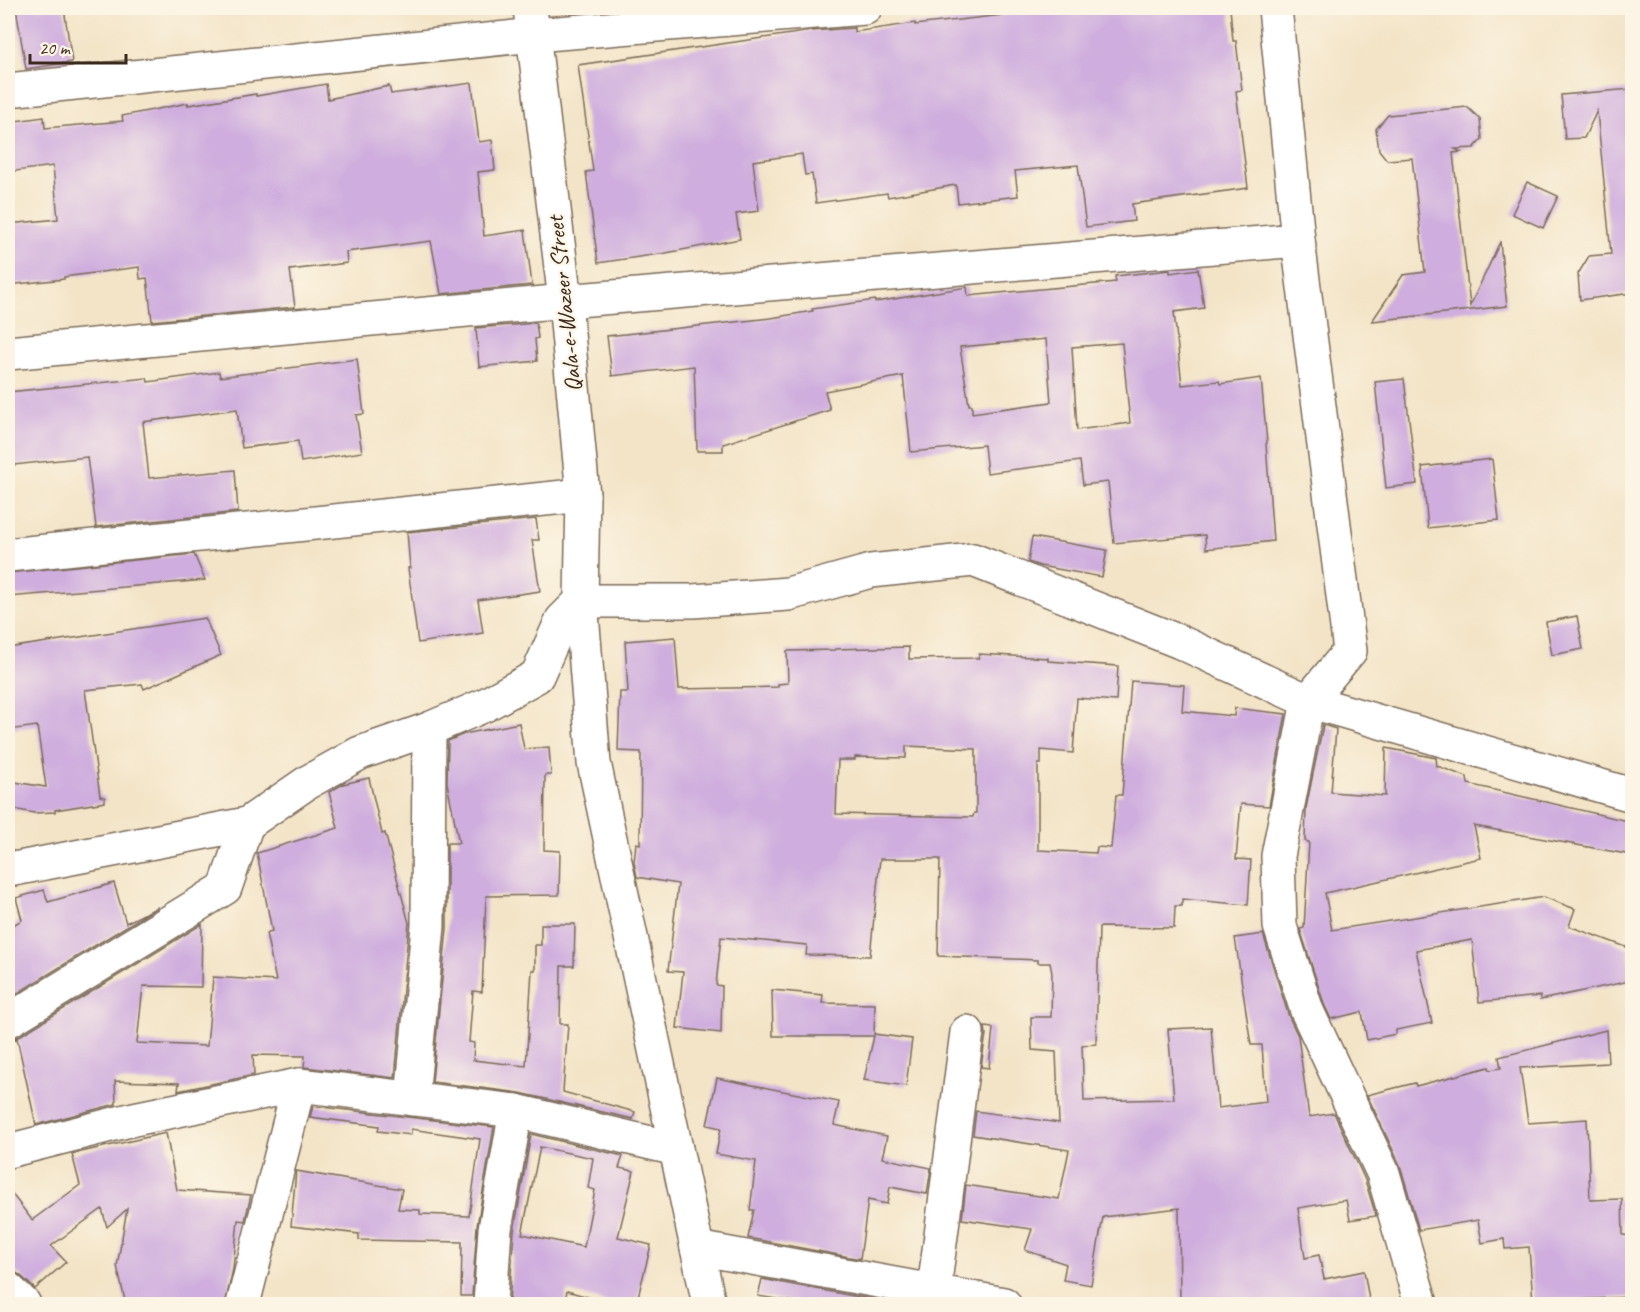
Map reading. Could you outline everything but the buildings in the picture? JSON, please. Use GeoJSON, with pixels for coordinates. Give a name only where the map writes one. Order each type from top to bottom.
{"type":"FeatureCollection","features":[{"type":"Feature","properties":{"kind":"street"},"geometry":{"type":"LineString","coordinates":[[8,90],[532,21],[865,8]]}},
{"type":"Feature","properties":{"kind":"street"},"geometry":{"type":"LineString","coordinates":[[1275,8],[1298,240],[1350,651],[1308,701],[1278,856],[1280,926],[1307,1011],[1383,1173],[1421,1305]]}},
{"type":"Feature","properties":{"kind":"street","name":"Qala-e-Wazeer Street"},"geometry":{"type":"LineString","coordinates":[[532,21],[565,301],[583,495],[581,601],[594,762],[709,1305]]}},
{"type":"Feature","properties":{"kind":"street"},"geometry":{"type":"LineString","coordinates":[[8,353],[565,301],[1298,240]]}},
{"type":"Feature","properties":{"kind":"street"},"geometry":{"type":"LineString","coordinates":[[8,555],[583,495]]}},
{"type":"Feature","properties":{"kind":"street"},"geometry":{"type":"LineString","coordinates":[[8,867],[14,869],[247,824],[308,782],[360,753],[429,729],[485,705],[537,676],[562,620],[581,601],[693,600],[788,594],[871,571],[973,560],[1180,642],[1308,701],[1632,795]]}},
{"type":"Feature","properties":{"kind":"street"},"geometry":{"type":"LineString","coordinates":[[412,1099],[428,926],[429,729]]}},
{"type":"Feature","properties":{"kind":"street"},"geometry":{"type":"LineString","coordinates":[[8,1021],[225,888],[247,824]]}},
{"type":"Feature","properties":{"kind":"street"},"geometry":{"type":"LineString","coordinates":[[934,1290],[967,1032]]}},
{"type":"Feature","properties":{"kind":"street"},"geometry":{"type":"LineString","coordinates":[[8,1151],[134,1119],[299,1085],[516,1111],[676,1149]]}},
{"type":"Feature","properties":{"kind":"street"},"geometry":{"type":"LineString","coordinates":[[243,1305],[299,1085]]}},
{"type":"Feature","properties":{"kind":"street"},"geometry":{"type":"LineString","coordinates":[[490,1305],[495,1228],[516,1111]]}},
{"type":"Feature","properties":{"kind":"street"},"geometry":{"type":"LineString","coordinates":[[697,1248],[934,1290],[1004,1305]]}},
{"type":"Feature","properties":{"kind":"street"},"geometry":{"type":"LineString","coordinates":[[8,1289],[24,1305]]}}]}
